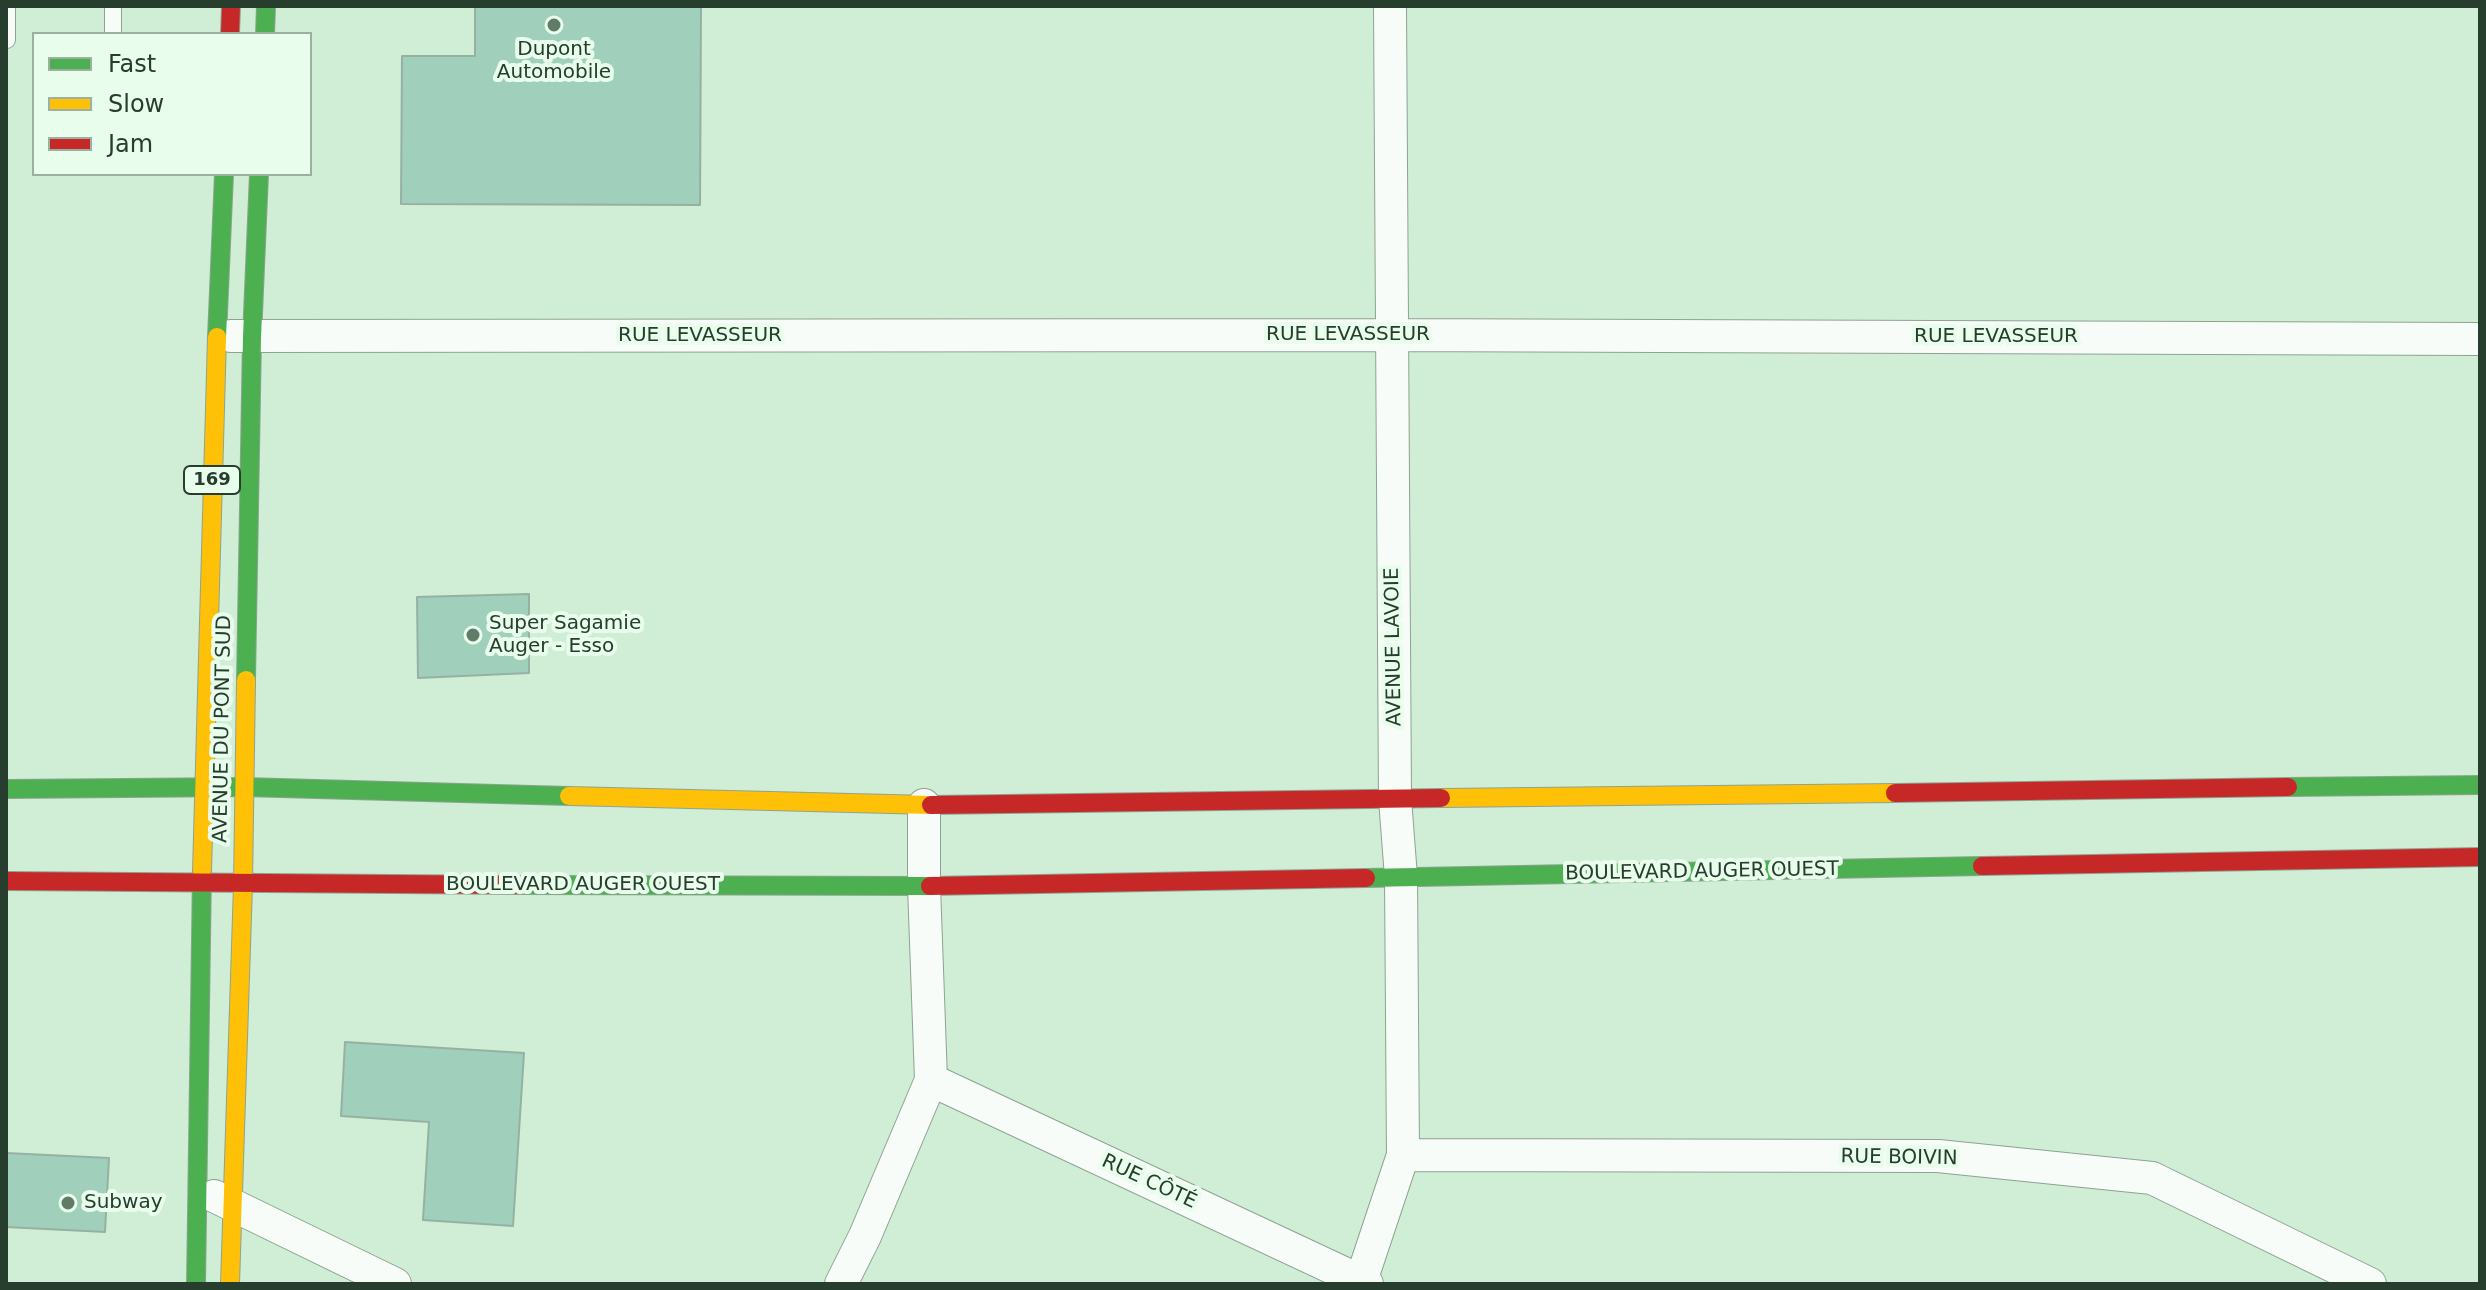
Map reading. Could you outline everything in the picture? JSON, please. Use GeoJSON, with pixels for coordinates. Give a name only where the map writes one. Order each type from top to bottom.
{"type":"FeatureCollection","features":[{"type":"Feature","properties":{"kind":"main road"},"geometry":{"type":"LineString","coordinates":[[230,32],[231,6]]}},
{"type":"Feature","properties":{"kind":"main road"},"geometry":{"type":"LineString","coordinates":[[265,32],[266,6]]}},
{"type":"Feature","properties":{"kind":"main road","name":"AVENUE DU PONT SUD"},"geometry":{"type":"LineString","coordinates":[[196,1284],[201,884],[216,336],[224,176]]}},
{"type":"Feature","properties":{"kind":"main road","name":"AVENUE DU PONT SUD"},"geometry":{"type":"LineString","coordinates":[[230,1284],[243,885],[252,337],[259,176]]}},
{"type":"Feature","properties":{"kind":"main road"},"geometry":{"type":"LineString","coordinates":[[6,789],[244,787],[924,805],[2480,785]]}},
{"type":"Feature","properties":{"kind":"main road","name":"BOULEVARD AUGER OUEST"},"geometry":{"type":"LineString","coordinates":[[6,881],[243,885],[924,886],[2480,857]]}},
{"type":"Feature","properties":{"kind":"street","name":"AVENUE LAVOIE"},"geometry":{"type":"LineString","coordinates":[[1364,1283],[1403,1155],[1401,877],[1395,799],[1390,6]]}},
{"type":"Feature","properties":{"kind":"street","name":"RUE LEVASSEUR"},"geometry":{"type":"LineString","coordinates":[[216,336],[1391,335],[2480,339]]}},
{"type":"Feature","properties":{"kind":"street"},"geometry":{"type":"LineString","coordinates":[[841,1284],[865,1236],[931,1080],[924,805]]}},
{"type":"Feature","properties":{"kind":"street","name":"RUE CÔTÉ"},"geometry":{"type":"LineString","coordinates":[[931,1080],[1364,1283]]}},
{"type":"Feature","properties":{"kind":"street","name":"RUE BOIVIN"},"geometry":{"type":"LineString","coordinates":[[1403,1155],[1938,1156],[2152,1178],[2370,1284]]}},
{"type":"Feature","properties":{"kind":"street"},"geometry":{"type":"LineString","coordinates":[[197,1190],[231,1203],[395,1284]]}},
{"type":"Feature","properties":{"kind":"lane"},"geometry":{"type":"LineString","coordinates":[[7,6],[7,40]]}},
{"type":"Feature","properties":{"kind":"lane"},"geometry":{"type":"LineString","coordinates":[[113,6],[113,32]]}},
{"type":"Feature","properties":{"kind":"building"},"geometry":{"type":"Polygon","coordinates":[[[475,6],[701,6],[700,205],[401,204],[402,56],[475,56],[475,6]]]}},
{"type":"Feature","properties":{"kind":"building","name":"Super Sagamie Auger - Esso"},"geometry":{"type":"Polygon","coordinates":[[[529,594],[529,673],[418,678],[417,597],[529,594]]]}},
{"type":"Feature","properties":{"kind":"building"},"geometry":{"type":"Polygon","coordinates":[[[345,1042],[524,1053],[513,1226],[423,1220],[429,1122],[341,1116],[345,1042]]]}},
{"type":"Feature","properties":{"kind":"building"},"geometry":{"type":"Polygon","coordinates":[[[6,1153],[109,1158],[105,1232],[6,1227],[6,1153]]]}},
{"type":"Feature","properties":{"kind":"traffic: fast"},"geometry":{"type":"LineString","coordinates":[[265,32],[266,6]]}},
{"type":"Feature","properties":{"kind":"traffic: fast"},"geometry":{"type":"LineString","coordinates":[[217,337],[224,176]]}},
{"type":"Feature","properties":{"kind":"traffic: fast"},"geometry":{"type":"LineString","coordinates":[[246,680],[252,337],[259,176]]}},
{"type":"Feature","properties":{"kind":"traffic: fast"},"geometry":{"type":"LineString","coordinates":[[2288,787],[2480,785]]}},
{"type":"Feature","properties":{"kind":"traffic: fast"},"geometry":{"type":"LineString","coordinates":[[6,789],[244,787],[569,796]]}},
{"type":"Feature","properties":{"kind":"traffic: fast"},"geometry":{"type":"LineString","coordinates":[[1366,878],[1982,866]]}},
{"type":"Feature","properties":{"kind":"traffic: fast"},"geometry":{"type":"LineString","coordinates":[[196,1284],[202,871]]}},
{"type":"Feature","properties":{"kind":"traffic: fast"},"geometry":{"type":"LineString","coordinates":[[523,885],[930,886]]}},
{"type":"Feature","properties":{"kind":"traffic: slow"},"geometry":{"type":"LineString","coordinates":[[202,871],[217,337]]}},
{"type":"Feature","properties":{"kind":"traffic: slow"},"geometry":{"type":"LineString","coordinates":[[230,1284],[243,885],[246,680]]}},
{"type":"Feature","properties":{"kind":"traffic: slow"},"geometry":{"type":"LineString","coordinates":[[1441,798],[1895,793]]}},
{"type":"Feature","properties":{"kind":"traffic: slow"},"geometry":{"type":"LineString","coordinates":[[569,796],[931,805]]}},
{"type":"Feature","properties":{"kind":"traffic: jam"},"geometry":{"type":"LineString","coordinates":[[230,32],[231,6]]}},
{"type":"Feature","properties":{"kind":"traffic: jam"},"geometry":{"type":"LineString","coordinates":[[1895,793],[2288,787]]}},
{"type":"Feature","properties":{"kind":"traffic: jam"},"geometry":{"type":"LineString","coordinates":[[931,805],[1441,798]]}},
{"type":"Feature","properties":{"kind":"traffic: jam"},"geometry":{"type":"LineString","coordinates":[[1982,866],[2480,857]]}},
{"type":"Feature","properties":{"kind":"traffic: jam"},"geometry":{"type":"LineString","coordinates":[[930,886],[1366,878]]}},
{"type":"Feature","properties":{"kind":"traffic: jam"},"geometry":{"type":"LineString","coordinates":[[6,881],[523,885]]}},
{"type":"Feature","properties":{"kind":"place","name":"Dupont Automobile"},"geometry":{"type":"Point","coordinates":[554,25]}},
{"type":"Feature","properties":{"kind":"place","name":"Super Sagamie Auger - Esso"},"geometry":{"type":"Point","coordinates":[473,635]}},
{"type":"Feature","properties":{"kind":"place","name":"Subway"},"geometry":{"type":"Point","coordinates":[68,1203]}}]}
